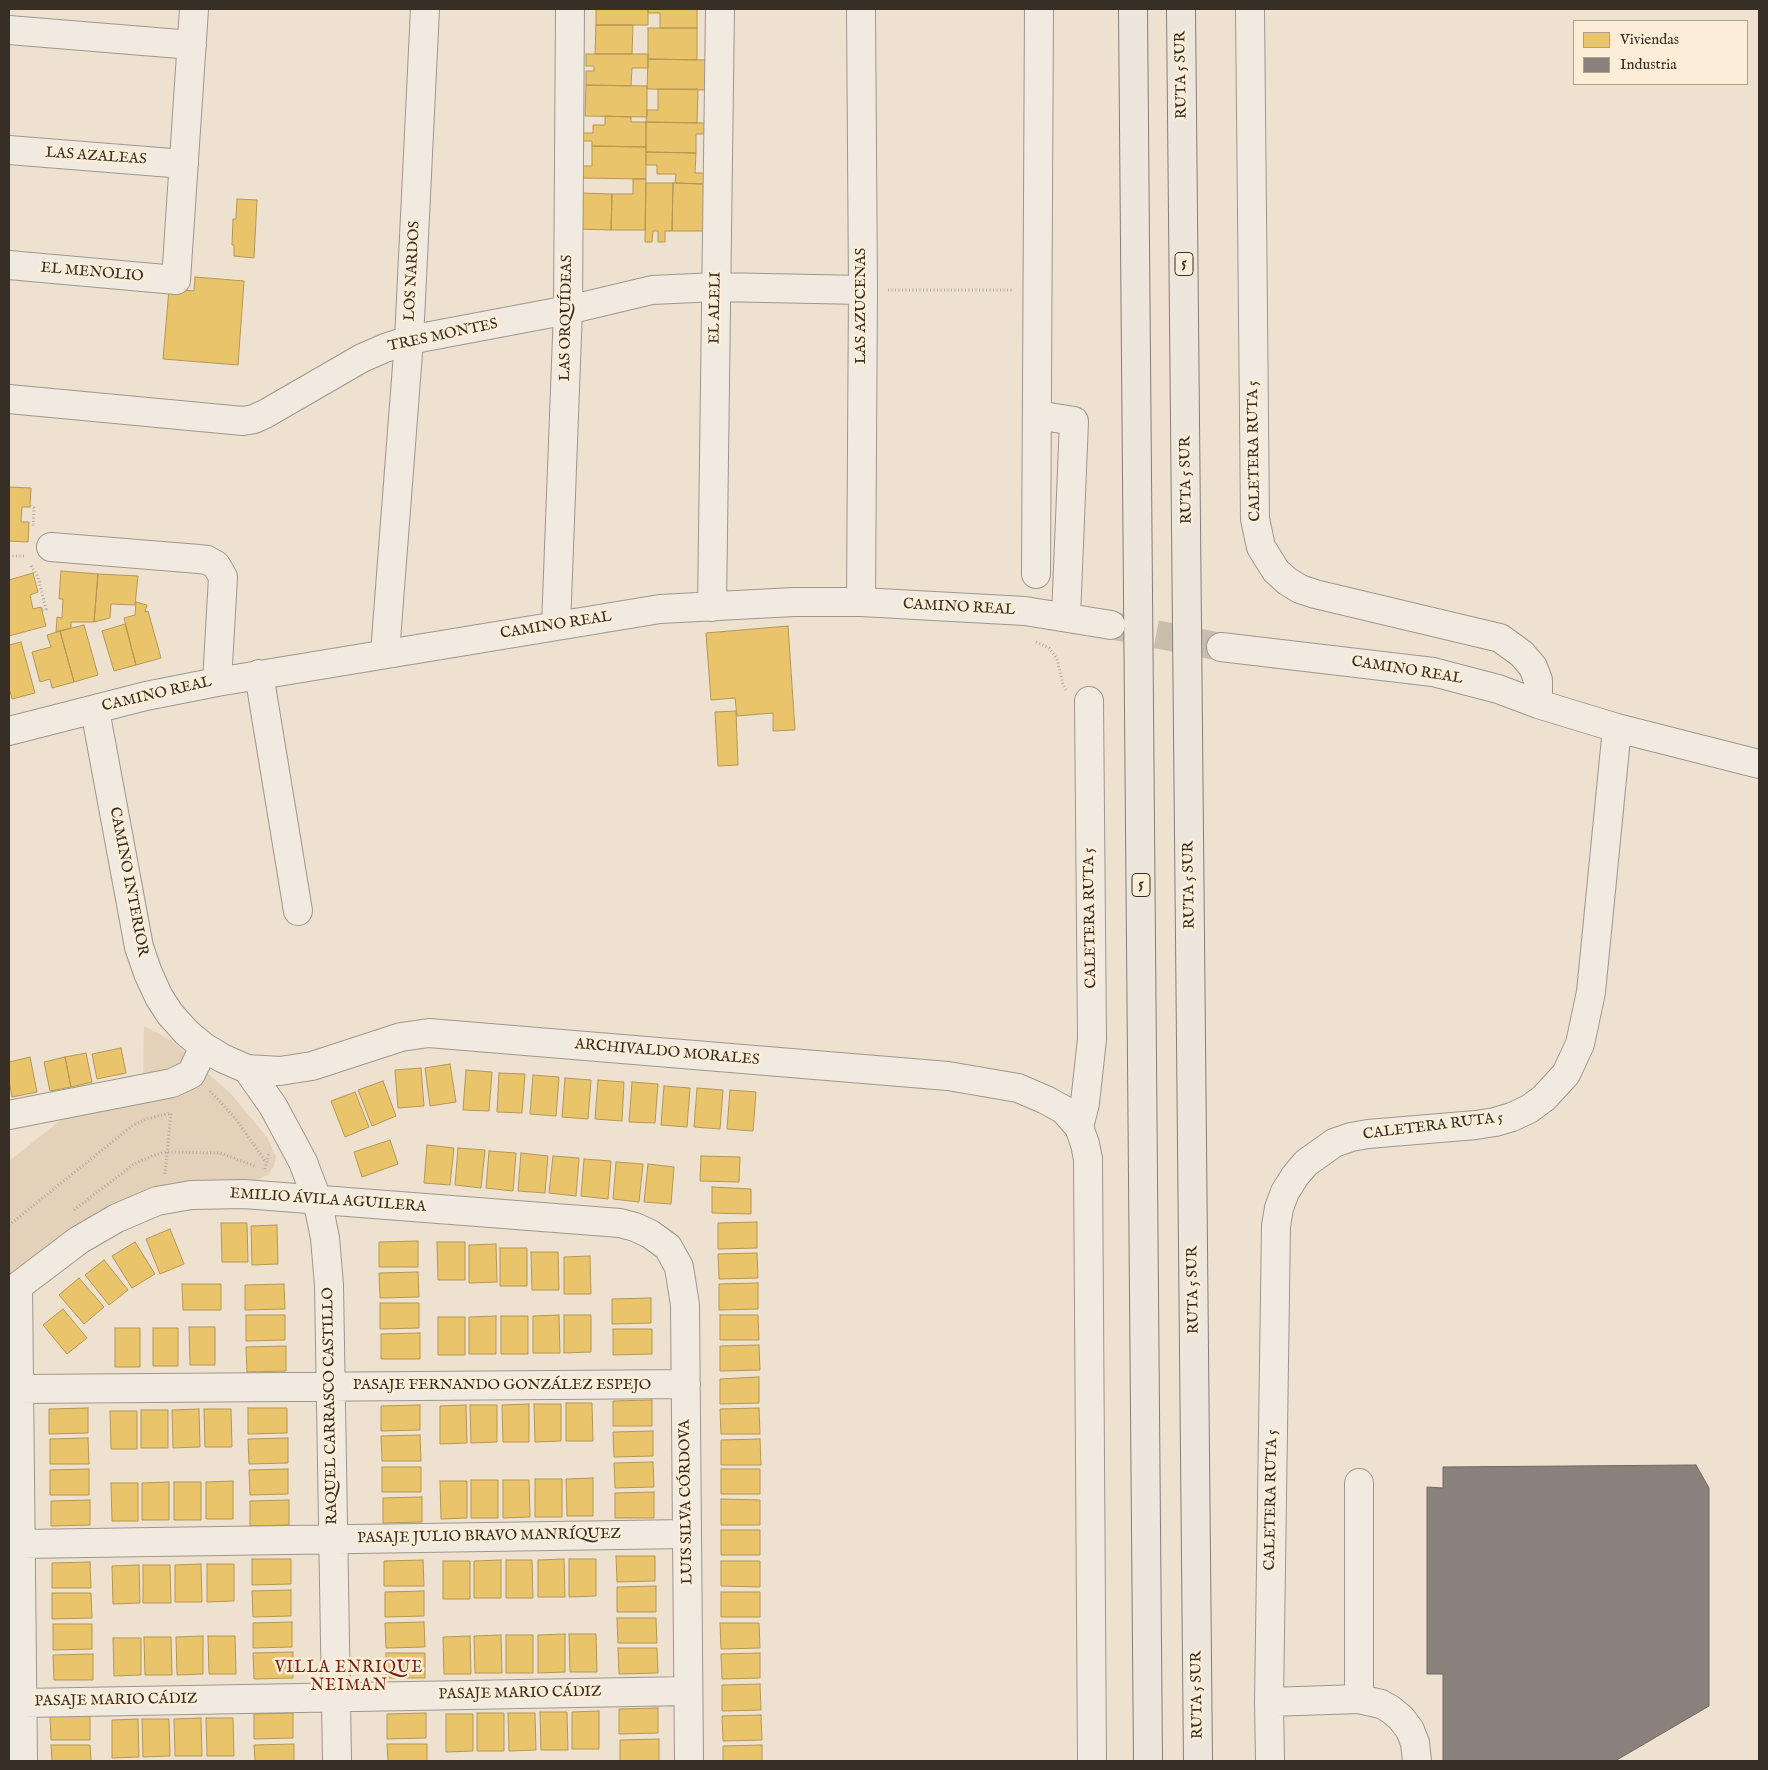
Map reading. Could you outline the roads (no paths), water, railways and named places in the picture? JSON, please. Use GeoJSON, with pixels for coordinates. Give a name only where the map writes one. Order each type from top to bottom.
{"type":"FeatureCollection","features":[{"type":"Feature","properties":{"kind":"highway","name":"5"},"geometry":{"type":"LineString","coordinates":[[1133,9],[1148,1761]]}},
{"type":"Feature","properties":{"kind":"highway","name":"RUTA 5 SUR"},"geometry":{"type":"LineString","coordinates":[[1181,9],[1198,1761]]}},
{"type":"Feature","properties":{"kind":"street"},"geometry":{"type":"LineString","coordinates":[[184,164],[194,9]]}},
{"type":"Feature","properties":{"kind":"street","name":"LOS NARDOS"},"geometry":{"type":"LineString","coordinates":[[385,654],[410,340],[425,9]]}},
{"type":"Feature","properties":{"kind":"street","name":"LAS ORQUÍDEAS"},"geometry":{"type":"LineString","coordinates":[[556,626],[568,310],[570,9]]}},
{"type":"Feature","properties":{"kind":"street","name":"EL ALELI"},"geometry":{"type":"LineString","coordinates":[[712,607],[720,9]]}},
{"type":"Feature","properties":{"kind":"street","name":"LAS AZUCENAS"},"geometry":{"type":"LineString","coordinates":[[861,9],[863,290],[861,602]]}},
{"type":"Feature","properties":{"kind":"street"},"geometry":{"type":"LineString","coordinates":[[1036,574],[1039,9]]}},
{"type":"Feature","properties":{"kind":"street"},"geometry":{"type":"LineString","coordinates":[[1182,36],[1192,9]]}},
{"type":"Feature","properties":{"kind":"street","name":"CALETERA RUTA 5"},"geometry":{"type":"LineString","coordinates":[[1250,9],[1255,519],[1261,547],[1276,571],[1300,589],[1500,638],[1522,654],[1533,667],[1538,680],[1538,704]]}},
{"type":"Feature","properties":{"kind":"street"},"geometry":{"type":"LineString","coordinates":[[9,30],[192,45]]}},
{"type":"Feature","properties":{"kind":"street","name":"LAS AZALEAS"},"geometry":{"type":"LineString","coordinates":[[9,150],[184,164]]}},
{"type":"Feature","properties":{"kind":"street","name":"EL MENOLIO"},"geometry":{"type":"LineString","coordinates":[[9,265],[176,280],[184,164]]}},
{"type":"Feature","properties":{"kind":"street","name":"TRES MONTES"},"geometry":{"type":"LineString","coordinates":[[9,399],[243,421],[265,414],[362,358],[384,348],[410,340],[568,310],[652,290],[716,287],[863,290]]}},
{"type":"Feature","properties":{"kind":"street"},"geometry":{"type":"LineString","coordinates":[[1037,415],[1074,421],[1066,617]]}},
{"type":"Feature","properties":{"kind":"street"},"geometry":{"type":"LineString","coordinates":[[51,547],[199,559],[207,560],[216,565],[223,578],[217,682]]}},
{"type":"Feature","properties":{"kind":"street","name":"CAMINO REAL"},"geometry":{"type":"LineString","coordinates":[[9,731],[146,696],[259,674],[660,609],[794,602],[861,602],[1025,611],[1111,626]]}},
{"type":"Feature","properties":{"kind":"street","name":"CAMINO REAL"},"geometry":{"type":"LineString","coordinates":[[1221,647],[1433,672],[1498,689],[1538,704],[1617,728],[1759,764]]}},
{"type":"Feature","properties":{"kind":"street"},"geometry":{"type":"LineString","coordinates":[[259,674],[298,911]]}},
{"type":"Feature","properties":{"kind":"street","name":"CALETERA RUTA 5"},"geometry":{"type":"LineString","coordinates":[[1089,701],[1092,1039],[1088,1081],[1079,1127],[1088,1159],[1092,1761]]}},
{"type":"Feature","properties":{"kind":"street","name":"CAMINO INTERIOR"},"geometry":{"type":"LineString","coordinates":[[94,710],[139,947],[148,973],[159,997],[170,1014],[187,1033],[204,1047],[222,1058],[247,1069]]}},
{"type":"Feature","properties":{"kind":"street","name":"CALETERA RUTA 5"},"geometry":{"type":"LineString","coordinates":[[1270,1761],[1276,1226],[1279,1208],[1285,1192],[1306,1163],[1334,1143],[1368,1134],[1476,1125],[1512,1117],[1529,1109],[1544,1098],[1566,1074],[1580,1044],[1591,992],[1617,728]]}},
{"type":"Feature","properties":{"kind":"street","name":"ARCHIVALDO MORALES"},"geometry":{"type":"LineString","coordinates":[[247,1069],[280,1071],[312,1066],[401,1037],[429,1033],[965,1079],[1018,1088],[1064,1110],[1079,1127]]}},
{"type":"Feature","properties":{"kind":"street"},"geometry":{"type":"LineString","coordinates":[[9,1115],[172,1084],[191,1074],[204,1047]]}},
{"type":"Feature","properties":{"kind":"street","name":"RAQUEL CARRASCO CASTILLO"},"geometry":{"type":"LineString","coordinates":[[247,1069],[285,1126],[303,1162],[317,1199],[325,1238],[329,1285],[337,1761]]}},
{"type":"Feature","properties":{"kind":"street","name":"EMILIO ÁVILA AGUILERA"},"geometry":{"type":"LineString","coordinates":[[13,1290],[79,1240],[117,1218],[157,1201],[191,1195],[244,1194],[620,1223],[650,1234],[668,1247]]}},
{"type":"Feature","properties":{"kind":"street","name":"LUIS SILVA CÓRDOVA"},"geometry":{"type":"LineString","coordinates":[[668,1247],[679,1267],[683,1286],[686,1384],[689,1761]]}},
{"type":"Feature","properties":{"kind":"street"},"geometry":{"type":"LineString","coordinates":[[13,1290],[19,1389],[23,1761]]}},
{"type":"Feature","properties":{"kind":"street","name":"PASAJE FERNANDO GONZÁLEZ ESPEJO"},"geometry":{"type":"LineString","coordinates":[[19,1389],[686,1384]]}},
{"type":"Feature","properties":{"kind":"street"},"geometry":{"type":"LineString","coordinates":[[1358,1483],[1359,1699]]}},
{"type":"Feature","properties":{"kind":"street","name":"PASAJE JULIO BRAVO MANRÍQUEZ"},"geometry":{"type":"LineString","coordinates":[[21,1544],[687,1534]]}},
{"type":"Feature","properties":{"kind":"street","name":"PASAJE MARIO CÁDIZ"},"geometry":{"type":"LineString","coordinates":[[23,1703],[688,1691]]}},
{"type":"Feature","properties":{"kind":"street"},"geometry":{"type":"LineString","coordinates":[[1270,1702],[1359,1699],[1381,1704],[1401,1718],[1410,1730],[1415,1743],[1417,1761]]}},
{"type":"Feature","properties":{"kind":"tunnel"},"geometry":{"type":"LineString","coordinates":[[1115,626],[1221,647]]}},
{"type":"Feature","properties":{"kind":"district","name":"VILLA ENRIQUE NEIMAN"},"geometry":{"type":"Point","coordinates":[349,1678]}}]}
